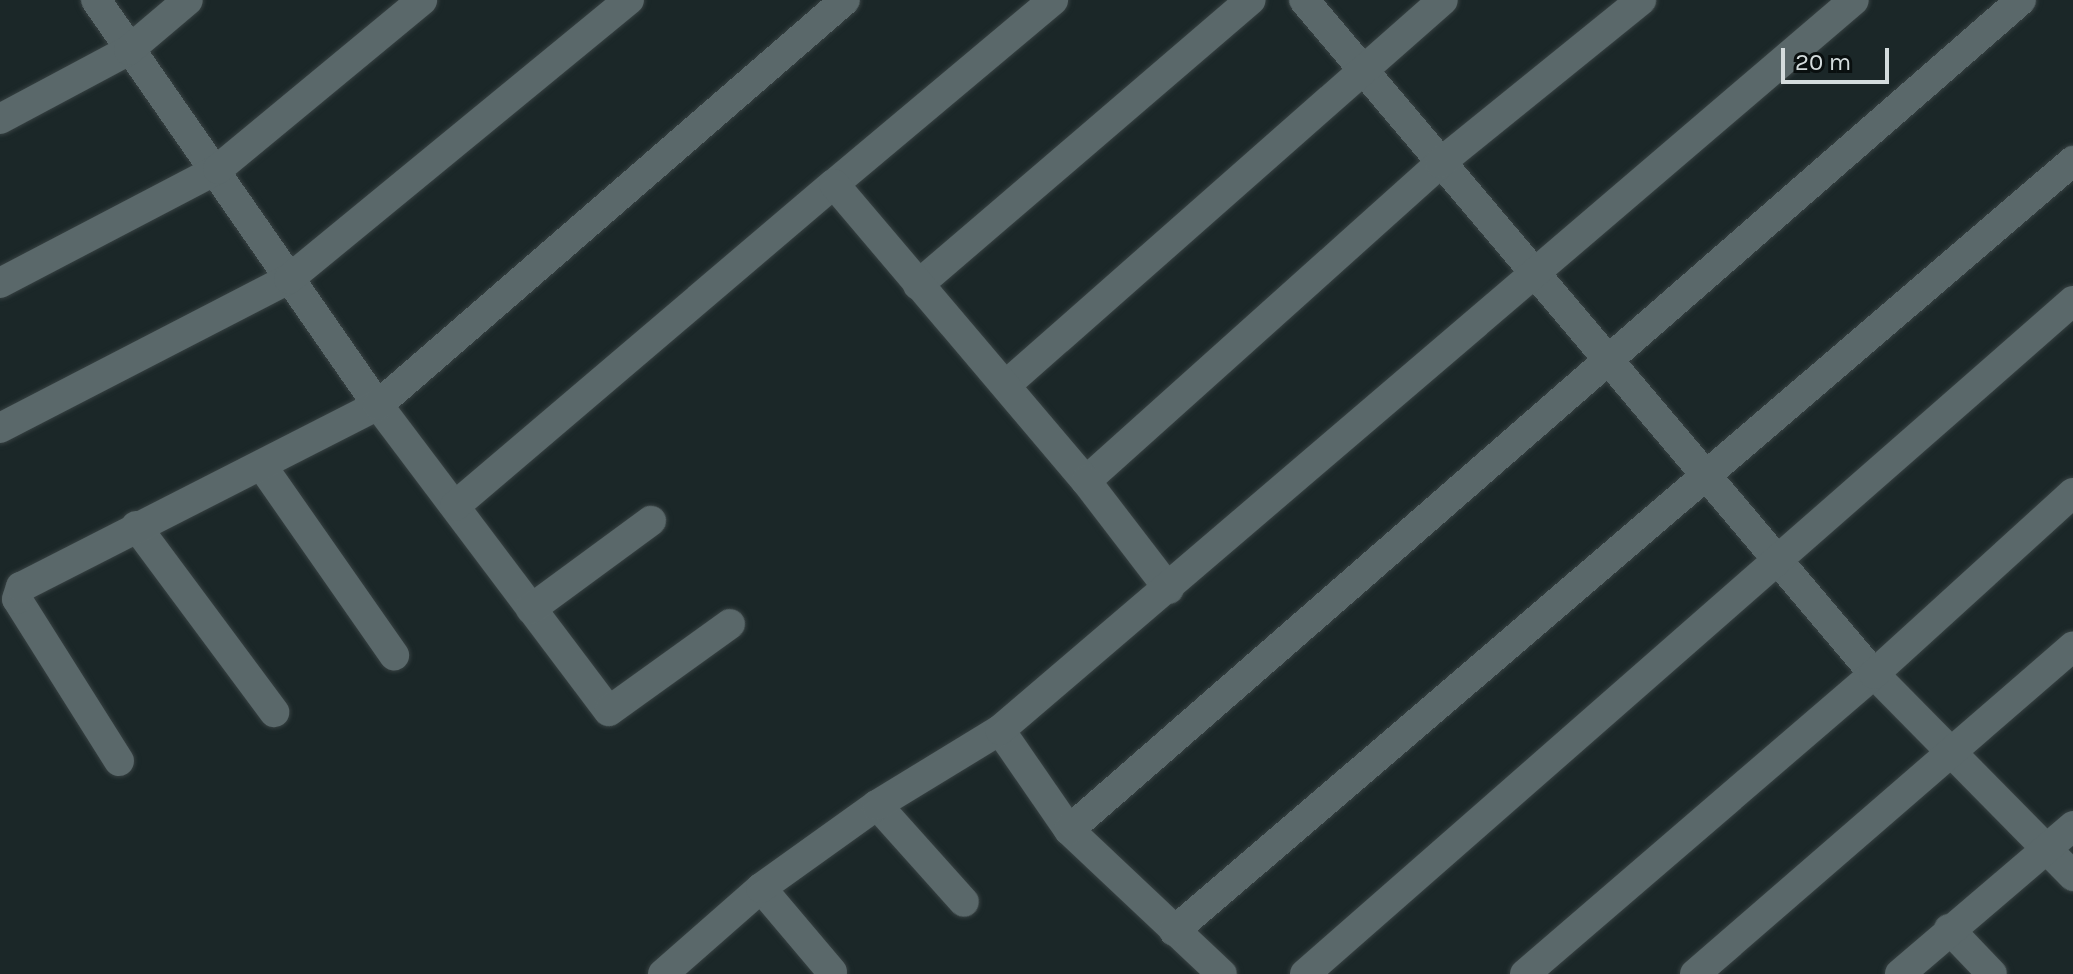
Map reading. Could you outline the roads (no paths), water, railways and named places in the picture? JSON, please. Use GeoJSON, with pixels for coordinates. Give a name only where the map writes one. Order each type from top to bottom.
{"type":"FeatureCollection","features":[{"type":"Feature","properties":{"kind":"street"},"geometry":{"type":"LineString","coordinates":[[96,0],[129,50],[218,169],[289,279],[378,405],[609,711],[730,624]]}},
{"type":"Feature","properties":{"kind":"street"},"geometry":{"type":"LineString","coordinates":[[0,119],[129,50],[188,0]]}},
{"type":"Feature","properties":{"kind":"street"},"geometry":{"type":"LineString","coordinates":[[0,283],[218,169],[422,0]]}},
{"type":"Feature","properties":{"kind":"street"},"geometry":{"type":"LineString","coordinates":[[0,428],[289,279],[629,0]]}},
{"type":"Feature","properties":{"kind":"street"},"geometry":{"type":"LineString","coordinates":[[119,761],[17,599],[21,587],[378,405],[845,0]]}},
{"type":"Feature","properties":{"kind":"street"},"geometry":{"type":"LineString","coordinates":[[455,506],[1053,0]]}},
{"type":"Feature","properties":{"kind":"street"},"geometry":{"type":"LineString","coordinates":[[918,285],[1250,0]]}},
{"type":"Feature","properties":{"kind":"street"},"geometry":{"type":"LineString","coordinates":[[1304,0],[1366,69],[1440,163],[1536,272],[1874,674],[2073,876]]}},
{"type":"Feature","properties":{"kind":"street"},"geometry":{"type":"LineString","coordinates":[[1006,385],[1443,0]]}},
{"type":"Feature","properties":{"kind":"street"},"geometry":{"type":"LineString","coordinates":[[1086,481],[1440,163],[1641,0]]}},
{"type":"Feature","properties":{"kind":"street"},"geometry":{"type":"LineString","coordinates":[[665,973],[761,888],[877,805],[1000,730],[1169,589],[1854,0]]}},
{"type":"Feature","properties":{"kind":"street"},"geometry":{"type":"LineString","coordinates":[[1069,830],[2021,0]]}},
{"type":"Feature","properties":{"kind":"street"},"geometry":{"type":"LineString","coordinates":[[1174,931],[2073,161]]}},
{"type":"Feature","properties":{"kind":"street"},"geometry":{"type":"LineString","coordinates":[[834,184],[1086,481],[1169,589]]}},
{"type":"Feature","properties":{"kind":"street"},"geometry":{"type":"LineString","coordinates":[[1305,974],[2073,301]]}},
{"type":"Feature","properties":{"kind":"street"},"geometry":{"type":"LineString","coordinates":[[262,466],[394,655]]}},
{"type":"Feature","properties":{"kind":"street"},"geometry":{"type":"LineString","coordinates":[[1525,974],[1874,674],[2073,493]]}},
{"type":"Feature","properties":{"kind":"street"},"geometry":{"type":"LineString","coordinates":[[531,609],[651,521]]}},
{"type":"Feature","properties":{"kind":"street"},"geometry":{"type":"LineString","coordinates":[[136,526],[274,712]]}},
{"type":"Feature","properties":{"kind":"street"},"geometry":{"type":"LineString","coordinates":[[1695,974],[1949,751],[2073,647]]}},
{"type":"Feature","properties":{"kind":"street"},"geometry":{"type":"LineString","coordinates":[[1000,730],[1069,830],[1222,974]]}},
{"type":"Feature","properties":{"kind":"street"},"geometry":{"type":"LineString","coordinates":[[877,805],[964,902]]}},
{"type":"Feature","properties":{"kind":"street"},"geometry":{"type":"LineString","coordinates":[[1900,974],[2073,826]]}},
{"type":"Feature","properties":{"kind":"street"},"geometry":{"type":"LineString","coordinates":[[761,888],[832,972]]}},
{"type":"Feature","properties":{"kind":"street"},"geometry":{"type":"LineString","coordinates":[[1949,929],[1992,974]]}}]}
